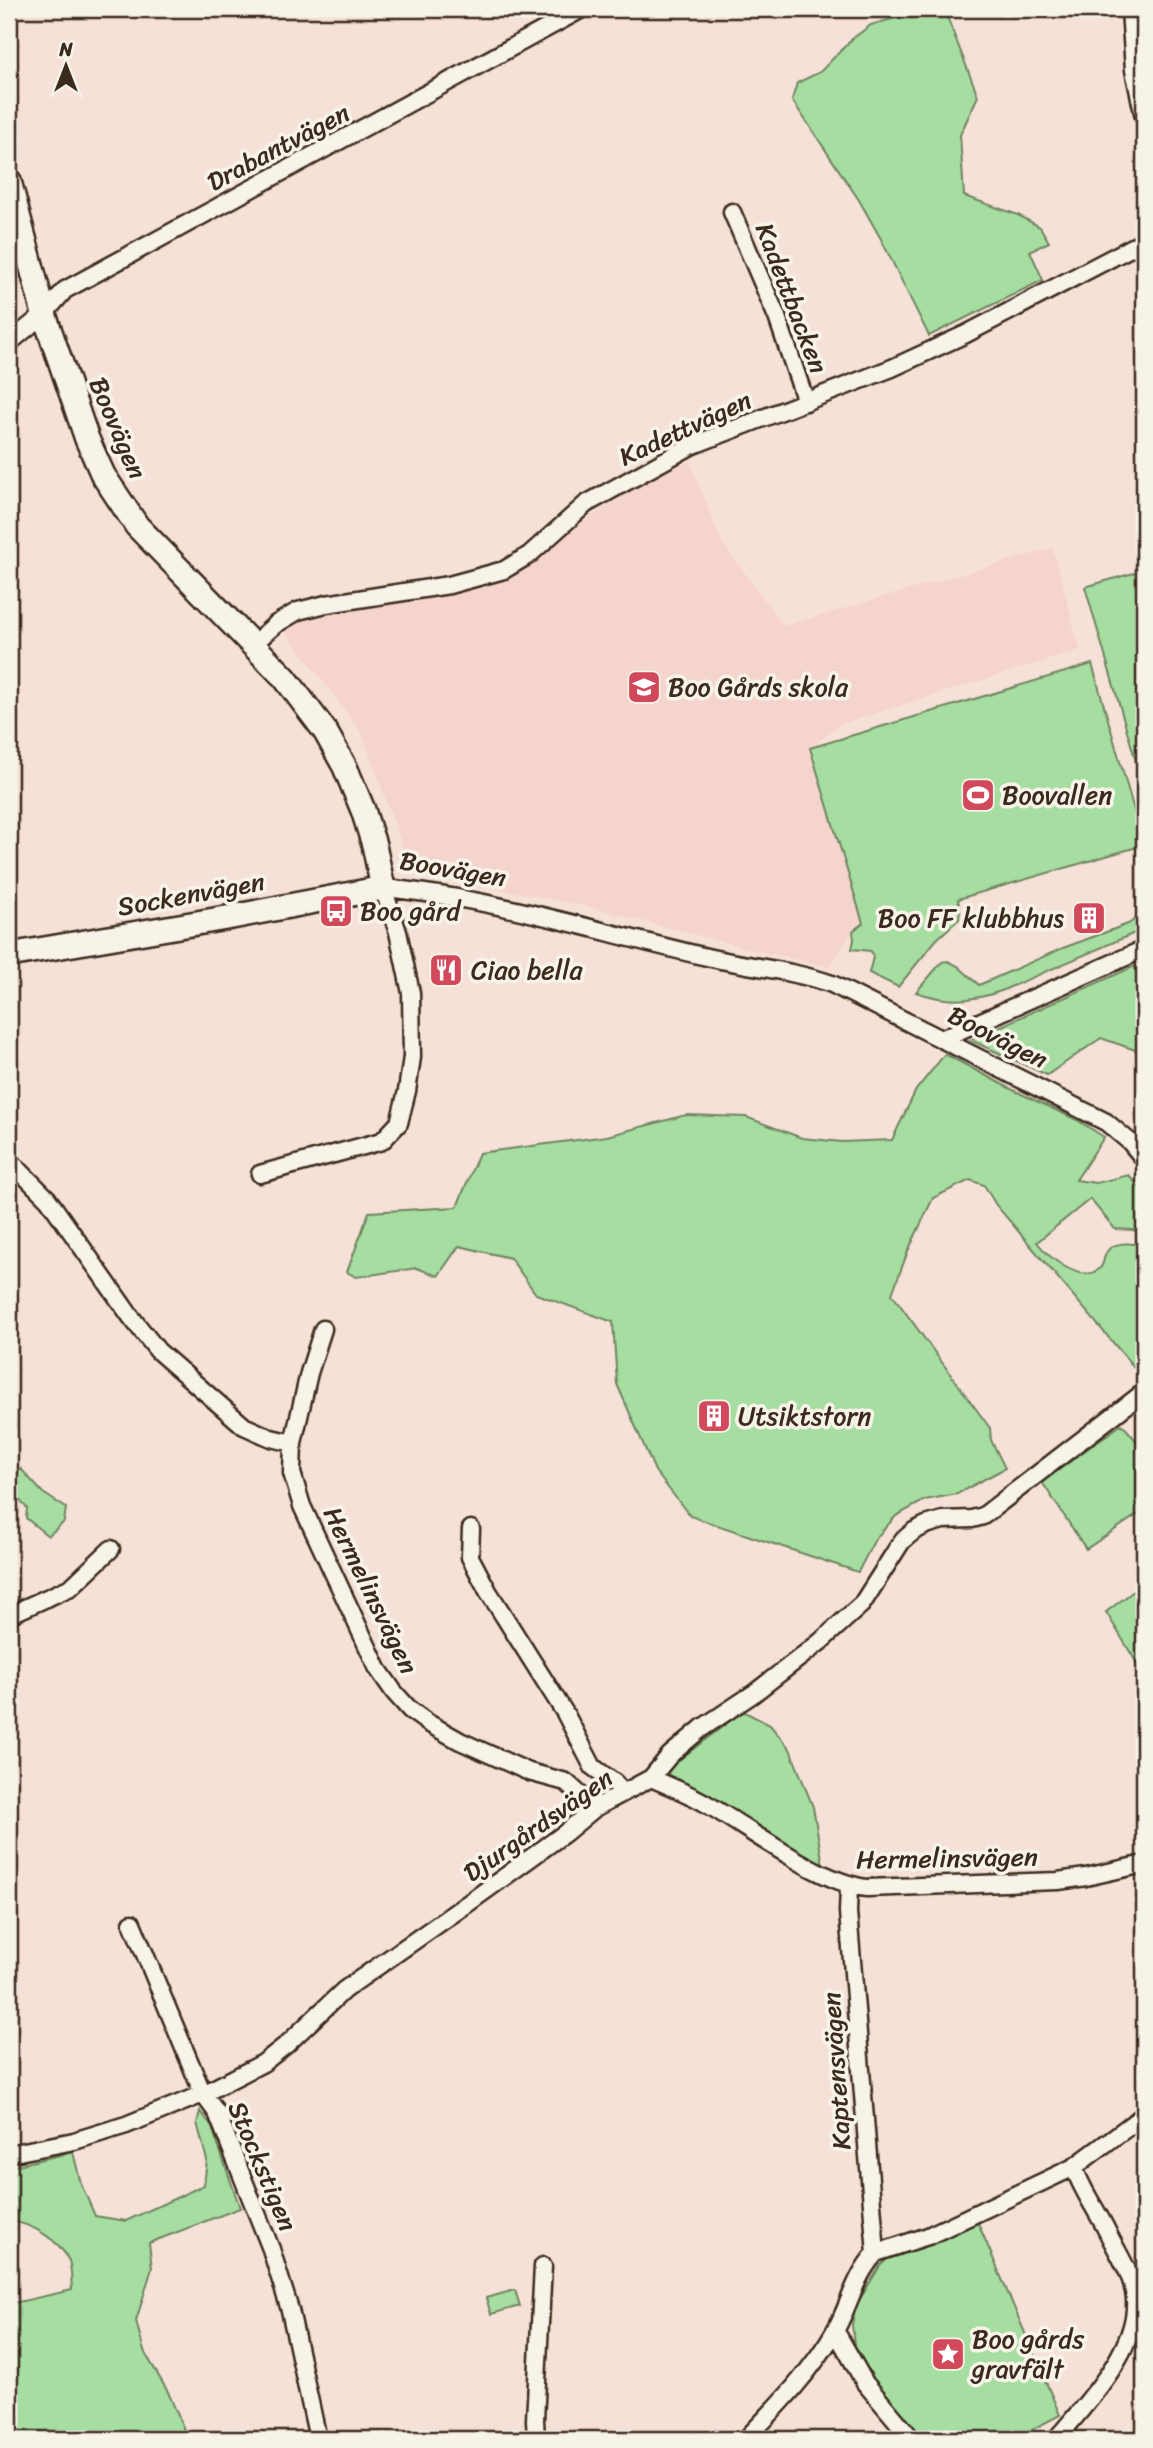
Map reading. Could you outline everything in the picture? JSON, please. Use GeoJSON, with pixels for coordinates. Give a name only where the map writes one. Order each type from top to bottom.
{"type":"FeatureCollection","features":[{"type":"Feature","properties":{"kind":"street","name":"Drabantvägen"},"geometry":{"type":"LineString","coordinates":[[9,343],[44,314],[65,289],[582,9]]}},
{"type":"Feature","properties":{"kind":"street"},"geometry":{"type":"LineString","coordinates":[[1130,9],[1134,70],[1144,117]]}},
{"type":"Feature","properties":{"kind":"street","name":"Boovägen"},"geometry":{"type":"LineString","coordinates":[[9,181],[44,314],[87,439],[103,475],[137,526],[285,678],[325,731],[345,767],[366,817],[383,888],[473,899],[710,958],[801,974],[865,999],[1106,1122],[1130,1142],[1144,1159]]}},
{"type":"Feature","properties":{"kind":"street","name":"Kadettbacken"},"geometry":{"type":"LineString","coordinates":[[732,212],[777,317],[806,401]]}},
{"type":"Feature","properties":{"kind":"street","name":"Kadettvägen"},"geometry":{"type":"LineString","coordinates":[[252,645],[276,624],[298,611],[326,604],[449,585],[504,570],[528,555],[582,508],[691,446],[881,373],[966,334],[1144,241]]}},
{"type":"Feature","properties":{"kind":"street"},"geometry":{"type":"LineString","coordinates":[[260,1174],[382,1141],[398,1123],[407,1091],[412,1057],[411,993],[398,932],[383,888]]}},
{"type":"Feature","properties":{"kind":"street","name":"Sockenvägen"},"geometry":{"type":"LineString","coordinates":[[9,955],[383,888]]}},
{"type":"Feature","properties":{"kind":"street"},"geometry":{"type":"LineString","coordinates":[[941,1039],[1144,949]]}},
{"type":"Feature","properties":{"kind":"street"},"geometry":{"type":"LineString","coordinates":[[9,1160],[48,1199],[158,1352],[244,1426],[271,1438],[293,1443]]}},
{"type":"Feature","properties":{"kind":"street","name":"Hermelinsvägen"},"geometry":{"type":"LineString","coordinates":[[323,1329],[309,1373],[293,1443],[292,1474],[302,1506],[378,1669],[410,1710],[439,1729],[529,1772],[566,1782],[595,1808]]}},
{"type":"Feature","properties":{"kind":"street","name":"Djurgårdsvägen"},"geometry":{"type":"LineString","coordinates":[[9,2154],[74,2141],[126,2125],[203,2094],[263,2063],[344,1990],[565,1833],[595,1808],[651,1778],[670,1755],[702,1728],[753,1694],[845,1621],[862,1604],[902,1541],[908,1536],[926,1525],[943,1520],[983,1516],[1144,1392]]}},
{"type":"Feature","properties":{"kind":"street"},"geometry":{"type":"LineString","coordinates":[[471,1529],[470,1557],[488,1591],[565,1713],[593,1767],[615,1783],[623,1793]]}},
{"type":"Feature","properties":{"kind":"street"},"geometry":{"type":"LineString","coordinates":[[9,1615],[71,1587],[111,1549]]}},
{"type":"Feature","properties":{"kind":"street","name":"Hermelinsvägen"},"geometry":{"type":"LineString","coordinates":[[651,1778],[702,1801],[825,1875],[849,1886],[867,1888],[1058,1881],[1144,1864]]}},
{"type":"Feature","properties":{"kind":"street","name":"Kaptensvägen"},"geometry":{"type":"LineString","coordinates":[[849,1886],[848,1912],[876,2253]]}},
{"type":"Feature","properties":{"kind":"street","name":"Stockstigen"},"geometry":{"type":"LineString","coordinates":[[131,1923],[203,2094],[217,2113],[271,2249],[290,2310],[318,2439]]}},
{"type":"Feature","properties":{"kind":"street"},"geometry":{"type":"LineString","coordinates":[[747,2439],[787,2394],[835,2330],[853,2289],[868,2261],[876,2253],[928,2236],[1074,2167],[1144,2115]]}},
{"type":"Feature","properties":{"kind":"street"},"geometry":{"type":"LineString","coordinates":[[1056,2439],[1094,2395],[1124,2346],[1135,2319],[1134,2290],[1129,2276],[1106,2228],[1080,2186],[1074,2167]]}},
{"type":"Feature","properties":{"kind":"street"},"geometry":{"type":"LineString","coordinates":[[536,2439],[542,2266]]}},
{"type":"Feature","properties":{"kind":"street"},"geometry":{"type":"LineString","coordinates":[[835,2330],[865,2383],[912,2439]]}},
{"type":"Feature","properties":{"kind":"shaded area","name":"Boo Gårds skola"},"geometry":{"type":"Polygon","coordinates":[[[690,461],[721,541],[784,626],[1053,548],[1080,650],[841,724],[811,748],[863,923],[853,931],[829,967],[594,908],[411,871],[362,733],[284,630],[306,614],[488,585],[532,560],[631,488],[690,461]]]}},
{"type":"Feature","properties":{"kind":"green space"},"geometry":{"type":"Polygon","coordinates":[[[927,9],[944,9],[978,96],[960,135],[964,196],[1018,215],[1040,227],[1049,242],[1030,251],[1043,280],[929,336],[859,200],[792,100],[797,83],[820,72],[852,39],[871,25],[927,9]]]}},
{"type":"Feature","properties":{"kind":"green space"},"geometry":{"type":"Polygon","coordinates":[[[1144,570],[1144,789],[1085,587],[1144,570]]]}},
{"type":"Feature","properties":{"kind":"green space","name":"Boovallen"},"geometry":{"type":"Polygon","coordinates":[[[1092,664],[1144,845],[958,899],[959,919],[936,940],[898,987],[869,973],[873,957],[871,951],[852,949],[853,931],[863,923],[810,748],[1092,664]]]}},
{"type":"Feature","properties":{"kind":"green space"},"geometry":{"type":"Polygon","coordinates":[[[1144,914],[1144,929],[1001,991],[959,1000],[916,992],[942,962],[948,961],[958,966],[979,985],[1063,948],[1128,924],[1144,914]]]}},
{"type":"Feature","properties":{"kind":"green space"},"geometry":{"type":"Polygon","coordinates":[[[1144,962],[1144,1053],[1101,1038],[1047,1075],[970,1040],[1144,962]]]}},
{"type":"Feature","properties":{"kind":"green space"},"geometry":{"type":"Polygon","coordinates":[[[945,1054],[1077,1120],[1104,1137],[1076,1180],[1096,1183],[1129,1175],[1144,1193],[1144,1235],[1133,1230],[1115,1229],[1090,1199],[1037,1242],[1056,1261],[1082,1273],[1098,1270],[1112,1247],[1122,1244],[1144,1245],[1144,1379],[996,1205],[984,1185],[970,1180],[933,1198],[908,1251],[892,1294],[990,1428],[991,1440],[1005,1468],[957,1494],[925,1500],[896,1516],[875,1539],[858,1572],[690,1516],[655,1471],[617,1384],[613,1322],[536,1294],[510,1258],[459,1246],[438,1276],[417,1268],[356,1277],[347,1272],[369,1212],[457,1207],[479,1153],[607,1136],[686,1115],[746,1117],[802,1138],[842,1142],[892,1140],[916,1090],[945,1054]]]}},
{"type":"Feature","properties":{"kind":"green space"},"geometry":{"type":"Polygon","coordinates":[[[1122,1424],[1139,1444],[1144,1440],[1144,1519],[1140,1513],[1086,1549],[1042,1482],[1122,1424]]]}},
{"type":"Feature","properties":{"kind":"green space"},"geometry":{"type":"Polygon","coordinates":[[[21,1469],[43,1493],[66,1508],[64,1522],[48,1536],[26,1518],[27,1508],[9,1489],[9,1480],[21,1469]]]}},
{"type":"Feature","properties":{"kind":"green space"},"geometry":{"type":"Polygon","coordinates":[[[1135,1590],[1141,1597],[1144,1595],[1144,1675],[1106,1612],[1135,1590]]]}},
{"type":"Feature","properties":{"kind":"green space"},"geometry":{"type":"Polygon","coordinates":[[[743,1711],[770,1725],[790,1749],[813,1807],[823,1865],[669,1776],[667,1769],[743,1711]]]}},
{"type":"Feature","properties":{"kind":"green space"},"geometry":{"type":"Polygon","coordinates":[[[200,2111],[211,2125],[240,2208],[149,2243],[152,2268],[136,2321],[144,2351],[168,2392],[188,2439],[9,2439],[9,2304],[72,2290],[69,2261],[59,2246],[35,2229],[9,2221],[9,2167],[73,2152],[81,2184],[95,2216],[126,2221],[204,2185],[207,2160],[197,2123],[200,2111]]]}},
{"type":"Feature","properties":{"kind":"green space"},"geometry":{"type":"Polygon","coordinates":[[[978,2223],[1060,2415],[1014,2439],[923,2439],[880,2390],[854,2345],[852,2324],[857,2304],[880,2266],[893,2253],[978,2223]]]}},
{"type":"Feature","properties":{"kind":"green space"},"geometry":{"type":"Polygon","coordinates":[[[515,2290],[520,2306],[491,2314],[486,2298],[515,2290]]]}},
{"type":"Feature","properties":{"kind":"place","name":"Boo Gårds skola"},"geometry":{"type":"Point","coordinates":[644,687]}},
{"type":"Feature","properties":{"kind":"place","name":"Boovallen"},"geometry":{"type":"Point","coordinates":[978,795]}},
{"type":"Feature","properties":{"kind":"place","name":"Boo gård"},"geometry":{"type":"Point","coordinates":[336,911]}},
{"type":"Feature","properties":{"kind":"place","name":"Boo FF klubbhus"},"geometry":{"type":"Point","coordinates":[1089,918]}},
{"type":"Feature","properties":{"kind":"place","name":"Ciao bella"},"geometry":{"type":"Point","coordinates":[446,970]}},
{"type":"Feature","properties":{"kind":"place","name":"Utsiktstorn"},"geometry":{"type":"Point","coordinates":[714,1416]}},
{"type":"Feature","properties":{"kind":"place","name":"Boo gårds gravfält"},"geometry":{"type":"Point","coordinates":[948,2354]}}]}
